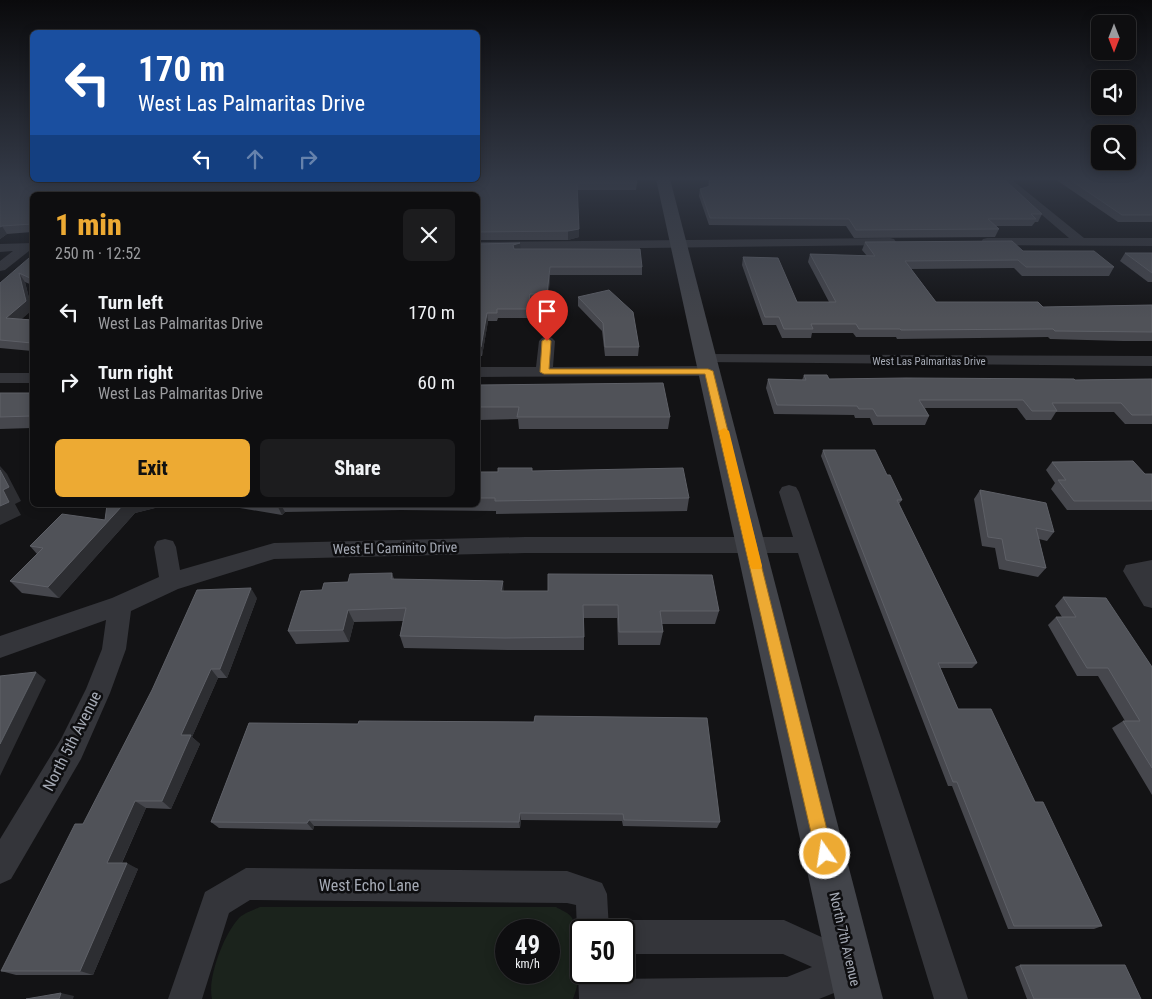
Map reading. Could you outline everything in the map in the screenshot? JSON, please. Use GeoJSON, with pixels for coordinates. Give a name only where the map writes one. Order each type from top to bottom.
{"type":"FeatureCollection","features":[{"type":"Feature","properties":{"kind":"main road","name":"North 7th Avenue"},"geometry":{"type":"LineString","coordinates":[[674,226],[856,984]]}},
{"type":"Feature","properties":{"kind":"street"},"geometry":{"type":"LineString","coordinates":[[1061,226],[1081,242]]}},
{"type":"Feature","properties":{"kind":"street"},"geometry":{"type":"LineString","coordinates":[[480,246],[904,242]]}},
{"type":"Feature","properties":{"kind":"street"},"geometry":{"type":"LineString","coordinates":[[973,242],[1152,242]]}},
{"type":"Feature","properties":{"kind":"street"},"geometry":{"type":"LineString","coordinates":[[0,248],[29,248]]}},
{"type":"Feature","properties":{"kind":"street"},"geometry":{"type":"LineString","coordinates":[[0,267],[29,248]]}},
{"type":"Feature","properties":{"kind":"street"},"geometry":{"type":"LineString","coordinates":[[544,372],[547,341]]}},
{"type":"Feature","properties":{"kind":"street","name":"West Las Palmaritas Drive"},"geometry":{"type":"LineString","coordinates":[[480,372],[544,372],[707,365],[1152,361]]}},
{"type":"Feature","properties":{"kind":"street"},"geometry":{"type":"LineString","coordinates":[[0,378],[30,378]]}},
{"type":"Feature","properties":{"kind":"street"},"geometry":{"type":"LineString","coordinates":[[789,492],[952,999]]}},
{"type":"Feature","properties":{"kind":"street","name":"West El Caminito Drive"},"geometry":{"type":"LineString","coordinates":[[0,647],[120,605],[171,582],[274,551],[525,545],[806,545]]}},
{"type":"Feature","properties":{"kind":"street"},"geometry":{"type":"LineString","coordinates":[[165,547],[171,582]]}},
{"type":"Feature","properties":{"kind":"street"},"geometry":{"type":"LineString","coordinates":[[1143,570],[1152,599]]}},
{"type":"Feature","properties":{"kind":"street","name":"North 5th Avenue"},"geometry":{"type":"LineString","coordinates":[[0,868],[71,749],[98,693],[114,649],[120,605]]}},
{"type":"Feature","properties":{"kind":"street","name":"West Echo Lane"},"geometry":{"type":"LineString","coordinates":[[185,999],[216,903],[246,884],[567,887],[591,894],[592,919]]}},
{"type":"Feature","properties":{"kind":"street"},"geometry":{"type":"LineString","coordinates":[[635,937],[784,937],[856,984]]}},
{"type":"Feature","properties":{"kind":"street"},"geometry":{"type":"LineString","coordinates":[[596,990],[787,994],[856,984]]}},
{"type":"Feature","properties":{"kind":"shaded area"},"geometry":{"type":"Polygon","coordinates":[[[260,907],[556,907],[567,913],[572,919],[570,919],[570,984],[578,984],[573,999],[212,999],[212,980],[218,957],[233,925],[246,913],[260,907]]]}},
{"type":"Feature","properties":{"kind":"building"},"geometry":{"type":"Polygon","coordinates":[[[480,226],[579,226],[579,229],[568,231],[480,232],[480,226]]]}},
{"type":"Feature","properties":{"kind":"building"},"geometry":{"type":"Polygon","coordinates":[[[853,226],[995,226],[999,229],[856,230],[853,226]]]}},
{"type":"Feature","properties":{"kind":"building"},"geometry":{"type":"Polygon","coordinates":[[[1012,241],[1023,251],[1094,251],[1114,267],[1026,267],[1018,260],[905,261],[936,302],[1038,302],[1043,307],[1152,305],[1152,332],[1055,331],[1053,329],[859,329],[856,324],[811,324],[813,329],[784,329],[779,317],[765,317],[743,257],[778,258],[797,302],[836,302],[810,254],[875,256],[865,242],[1012,241]]]}},
{"type":"Feature","properties":{"kind":"building"},"geometry":{"type":"Polygon","coordinates":[[[520,243],[513,245],[514,249],[640,249],[642,267],[550,267],[547,294],[530,294],[528,309],[497,309],[497,313],[487,313],[480,347],[480,244],[520,243]]]}},
{"type":"Feature","properties":{"kind":"building"},"geometry":{"type":"Polygon","coordinates":[[[1125,253],[1152,253],[1152,273],[1125,253]]]}},
{"type":"Feature","properties":{"kind":"building"},"geometry":{"type":"Polygon","coordinates":[[[30,258],[30,278],[19,273],[26,301],[6,318],[30,320],[30,343],[0,340],[0,283],[30,258]]]}},
{"type":"Feature","properties":{"kind":"building"},"geometry":{"type":"Polygon","coordinates":[[[609,290],[633,312],[639,347],[605,347],[603,323],[578,297],[609,290]]]}},
{"type":"Feature","properties":{"kind":"building"},"geometry":{"type":"Polygon","coordinates":[[[804,375],[827,375],[829,379],[1152,379],[1152,415],[1132,415],[1121,403],[1052,403],[1057,411],[1032,411],[1023,400],[919,400],[929,416],[877,416],[873,409],[859,409],[857,406],[777,405],[768,379],[806,380],[804,375]]]}},
{"type":"Feature","properties":{"kind":"building"},"geometry":{"type":"Polygon","coordinates":[[[663,383],[670,417],[517,417],[519,407],[480,407],[480,385],[663,383]]]}},
{"type":"Feature","properties":{"kind":"building"},"geometry":{"type":"Polygon","coordinates":[[[0,393],[30,393],[30,416],[0,417],[0,393]]]}},
{"type":"Feature","properties":{"kind":"building"},"geometry":{"type":"Polygon","coordinates":[[[823,450],[875,450],[887,475],[890,475],[902,500],[897,500],[977,663],[938,663],[958,709],[991,709],[1035,802],[1043,802],[1102,926],[1014,926],[957,782],[953,782],[823,450]]]}},
{"type":"Feature","properties":{"kind":"building"},"geometry":{"type":"Polygon","coordinates":[[[1133,461],[1145,474],[1152,474],[1152,501],[1074,501],[1058,480],[1066,480],[1052,462],[1133,461]]]}},
{"type":"Feature","properties":{"kind":"building"},"geometry":{"type":"Polygon","coordinates":[[[498,468],[532,468],[532,471],[683,468],[689,498],[495,501],[495,498],[480,498],[480,472],[498,472],[498,468]]]}},
{"type":"Feature","properties":{"kind":"building"},"geometry":{"type":"Polygon","coordinates":[[[0,470],[9,487],[3,490],[9,502],[0,506],[0,470]]]}},
{"type":"Feature","properties":{"kind":"building"},"geometry":{"type":"Polygon","coordinates":[[[980,490],[1046,503],[1054,532],[1036,528],[1046,568],[1006,560],[1002,539],[988,537],[980,490]]]}},
{"type":"Feature","properties":{"kind":"building"},"geometry":{"type":"Polygon","coordinates":[[[107,507],[121,507],[48,587],[10,581],[43,548],[30,546],[62,514],[105,520],[107,507]]]}},
{"type":"Feature","properties":{"kind":"building"},"geometry":{"type":"Polygon","coordinates":[[[392,573],[391,579],[503,581],[501,591],[548,591],[548,574],[712,575],[719,611],[660,611],[663,632],[619,632],[618,605],[583,605],[584,637],[400,636],[406,608],[348,610],[343,630],[288,631],[301,591],[322,590],[324,583],[348,582],[350,574],[392,573]]]}},
{"type":"Feature","properties":{"kind":"building"},"geometry":{"type":"Polygon","coordinates":[[[251,588],[220,669],[211,669],[181,735],[191,735],[162,801],[135,801],[107,863],[127,863],[80,971],[1,971],[75,824],[83,824],[152,690],[197,590],[251,588]]]}},
{"type":"Feature","properties":{"kind":"building"},"geometry":{"type":"Polygon","coordinates":[[[1063,597],[1106,598],[1152,667],[1152,768],[1123,721],[1140,721],[1108,668],[1087,668],[1056,617],[1076,617],[1063,597]]]}},
{"type":"Feature","properties":{"kind":"building"},"geometry":{"type":"Polygon","coordinates":[[[36,672],[0,744],[0,676],[36,672]]]}},
{"type":"Feature","properties":{"kind":"building"},"geometry":{"type":"Polygon","coordinates":[[[535,716],[707,718],[720,822],[624,820],[623,814],[520,813],[519,822],[309,820],[307,823],[211,822],[249,723],[358,724],[359,721],[534,722],[535,716]]]}},
{"type":"Feature","properties":{"kind":"building"},"geometry":{"type":"Polygon","coordinates":[[[1020,965],[1125,965],[1141,999],[1034,999],[1020,965]]]}},
{"type":"Feature","properties":{"kind":"building"},"geometry":{"type":"Polygon","coordinates":[[[61,993],[59,999],[26,999],[61,993]]]}},
{"type":"Feature","properties":{"kind":"slow traffic"},"geometry":{"type":"LineString","coordinates":[[724,431],[756,566]]}},
{"type":"Feature","properties":{"kind":"route"},"geometry":{"type":"LineString","coordinates":[[547,341],[544,372],[708,371],[825,854]]}}]}
